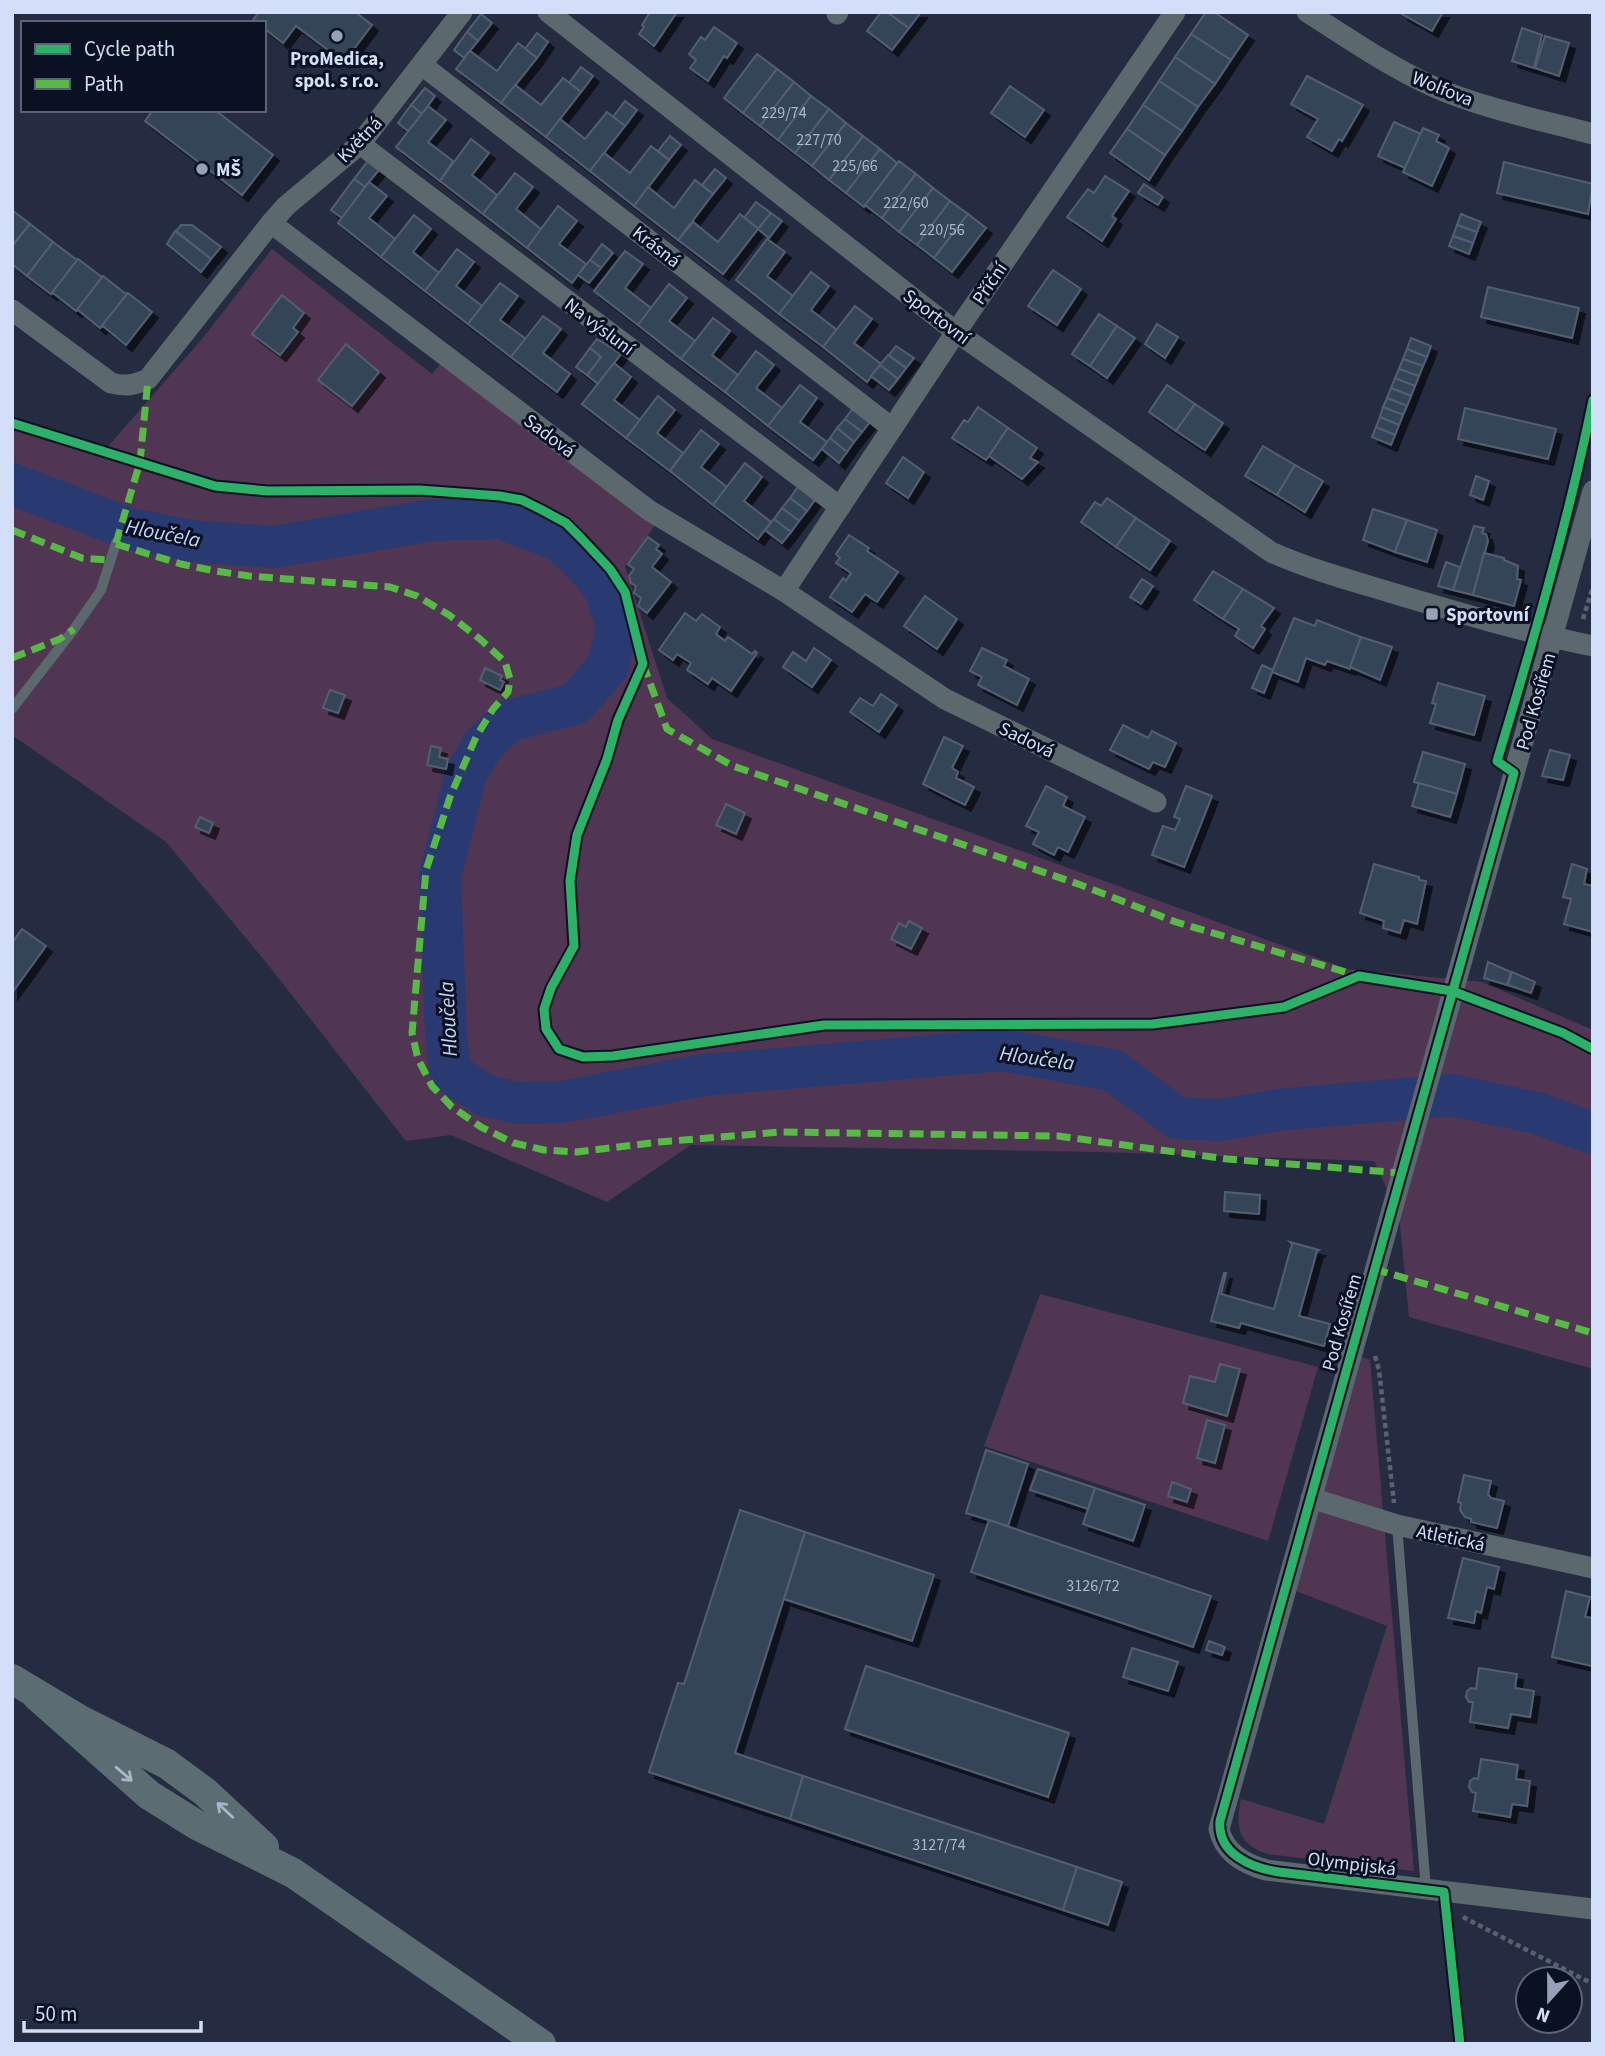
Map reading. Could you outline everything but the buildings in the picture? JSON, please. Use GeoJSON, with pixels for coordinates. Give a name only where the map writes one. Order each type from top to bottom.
{"type":"FeatureCollection","features":[{"type":"Feature","properties":{"kind":"main road"},"geometry":{"type":"LineString","coordinates":[[12,1679],[37,1696],[167,1763],[205,1792],[293,1872],[541,2044]]}},
{"type":"Feature","properties":{"kind":"street","name":"Květná"},"geometry":{"type":"LineString","coordinates":[[271,223],[286,206],[360,144],[462,12]]}},
{"type":"Feature","properties":{"kind":"street","name":"Sportovní"},"geometry":{"type":"LineString","coordinates":[[548,12],[956,332],[1271,552],[1305,566],[1412,599],[1593,646]]}},
{"type":"Feature","properties":{"kind":"street","name":"Příční"},"geometry":{"type":"LineString","coordinates":[[784,591],[956,332],[1175,12]]}},
{"type":"Feature","properties":{"kind":"street","name":"Wolfova"},"geometry":{"type":"LineString","coordinates":[[1307,12],[1410,76],[1435,88],[1465,99],[1593,134]]}},
{"type":"Feature","properties":{"kind":"street","name":"Krásná"},"geometry":{"type":"LineString","coordinates":[[422,65],[892,428]]}},
{"type":"Feature","properties":{"kind":"street","name":"Na výsluní"},"geometry":{"type":"LineString","coordinates":[[360,144],[840,507]]}},
{"type":"Feature","properties":{"kind":"street"},"geometry":{"type":"LineString","coordinates":[[12,310],[110,383],[134,385],[148,379],[271,223]]}},
{"type":"Feature","properties":{"kind":"street","name":"Sadová"},"geometry":{"type":"LineString","coordinates":[[271,223],[650,511],[784,591],[945,699],[1156,802]]}},
{"type":"Feature","properties":{"kind":"street","name":"Pod Kosířem"},"geometry":{"type":"LineString","coordinates":[[1255,1867],[1227,1847],[1222,1839],[1220,1821],[1593,491]]}},
{"type":"Feature","properties":{"kind":"street","name":"Atletická"},"geometry":{"type":"LineString","coordinates":[[1311,1498],[1397,1525],[1593,1568]]}},
{"type":"Feature","properties":{"kind":"street","name":"Olympijská"},"geometry":{"type":"LineString","coordinates":[[1255,1867],[1593,1909]]}},
{"type":"Feature","properties":{"kind":"lane"},"geometry":{"type":"LineString","coordinates":[[12,709],[75,629],[101,590],[116,543]]}},
{"type":"Feature","properties":{"kind":"lane"},"geometry":{"type":"LineString","coordinates":[[1397,1525],[1435,1891]]}},
{"type":"Feature","properties":{"kind":"path"},"geometry":{"type":"LineString","coordinates":[[1581,623],[1593,586]]}},
{"type":"Feature","properties":{"kind":"path"},"geometry":{"type":"LineString","coordinates":[[1354,1340],[1374,1353],[1377,1361],[1397,1525]]}},
{"type":"Feature","properties":{"kind":"path"},"geometry":{"type":"LineString","coordinates":[[1435,1891],[1461,1916],[1593,1984]]}},
{"type":"Feature","properties":{"kind":"shaded area"},"geometry":{"type":"Polygon","coordinates":[[[272,249],[432,374],[442,362],[655,525],[625,567],[667,698],[712,739],[1347,969],[1482,982],[1593,1030],[1593,1369],[1409,1317],[1399,1215],[1374,1161],[1101,1152],[691,1145],[607,1202],[451,1135],[406,1141],[265,961],[166,842],[12,735],[12,422],[104,451],[202,339],[272,249]]]}},
{"type":"Feature","properties":{"kind":"shaded area"},"geometry":{"type":"Polygon","coordinates":[[[1040,1294],[1318,1367],[1268,1541],[984,1446],[1040,1294]]]}},
{"type":"Feature","properties":{"kind":"shaded area"},"geometry":{"type":"Polygon","coordinates":[[[1362,1357],[1370,1360],[1414,1871],[1268,1854],[1250,1846],[1245,1840],[1238,1818],[1241,1799],[1324,1824],[1387,1626],[1296,1591],[1362,1357]]]}},
{"type":"Feature","properties":{"kind":"waterway","name":"Hloučela"},"geometry":{"type":"LineString","coordinates":[[12,484],[127,528],[191,541],[272,547],[432,520],[500,518],[559,540],[585,564],[606,590],[617,628],[608,666],[575,704],[508,721],[482,746],[466,774],[440,876],[446,1036],[451,1073],[484,1095],[518,1103],[561,1102],[705,1075],[1002,1050],[1112,1070],[1177,1118],[1220,1120],[1276,1110],[1452,1095],[1536,1113],[1593,1133]]}},
{"type":"Feature","properties":{"kind":"marked path"},"geometry":{"type":"LineString","coordinates":[[116,543],[140,462],[148,379]]}},
{"type":"Feature","properties":{"kind":"marked path"},"geometry":{"type":"LineString","coordinates":[[12,530],[82,558],[109,560]]}},
{"type":"Feature","properties":{"kind":"marked path"},"geometry":{"type":"LineString","coordinates":[[116,544],[181,564],[215,571],[390,587],[417,596],[449,615],[505,662],[510,679],[508,692],[493,709],[476,737],[450,797],[426,870],[412,1033],[418,1059],[432,1086],[452,1107],[481,1127],[514,1143],[544,1150],[577,1152],[781,1132],[1058,1136],[1227,1159],[1401,1173]]}},
{"type":"Feature","properties":{"kind":"marked path"},"geometry":{"type":"LineString","coordinates":[[12,658],[60,639],[74,629]]}},
{"type":"Feature","properties":{"kind":"marked path"},"geometry":{"type":"LineString","coordinates":[[643,664],[667,729],[733,766],[1081,885],[1176,922],[1359,976]]}},
{"type":"Feature","properties":{"kind":"marked path"},"geometry":{"type":"LineString","coordinates":[[1374,1269],[1593,1333]]}},
{"type":"Feature","properties":{"kind":"cycle path"},"geometry":{"type":"LineString","coordinates":[[1460,2044],[1444,1892],[1279,1872],[1258,1867],[1230,1851],[1224,1842],[1220,1821],[1514,773],[1497,761],[1549,582],[1593,400]]}},
{"type":"Feature","properties":{"kind":"cycle path"},"geometry":{"type":"LineString","coordinates":[[12,423],[215,486],[268,491],[420,490],[522,500],[566,523],[610,569],[625,592],[643,664],[618,720],[607,759],[577,835],[570,881],[574,946],[551,988],[544,1009],[546,1029],[559,1049],[583,1057],[613,1056],[824,1025],[1153,1024],[1284,1007],[1359,976],[1452,991],[1563,1033],[1593,1049]]}},
{"type":"Feature","properties":{"kind":"place","name":"ProMedica, spol. s r.o."},"geometry":{"type":"Point","coordinates":[337,36]}},
{"type":"Feature","properties":{"kind":"place","name":"MŠ"},"geometry":{"type":"Point","coordinates":[202,169]}},
{"type":"Feature","properties":{"kind":"place","name":"Sportovní"},"geometry":{"type":"Point","coordinates":[1432,614]}}]}
